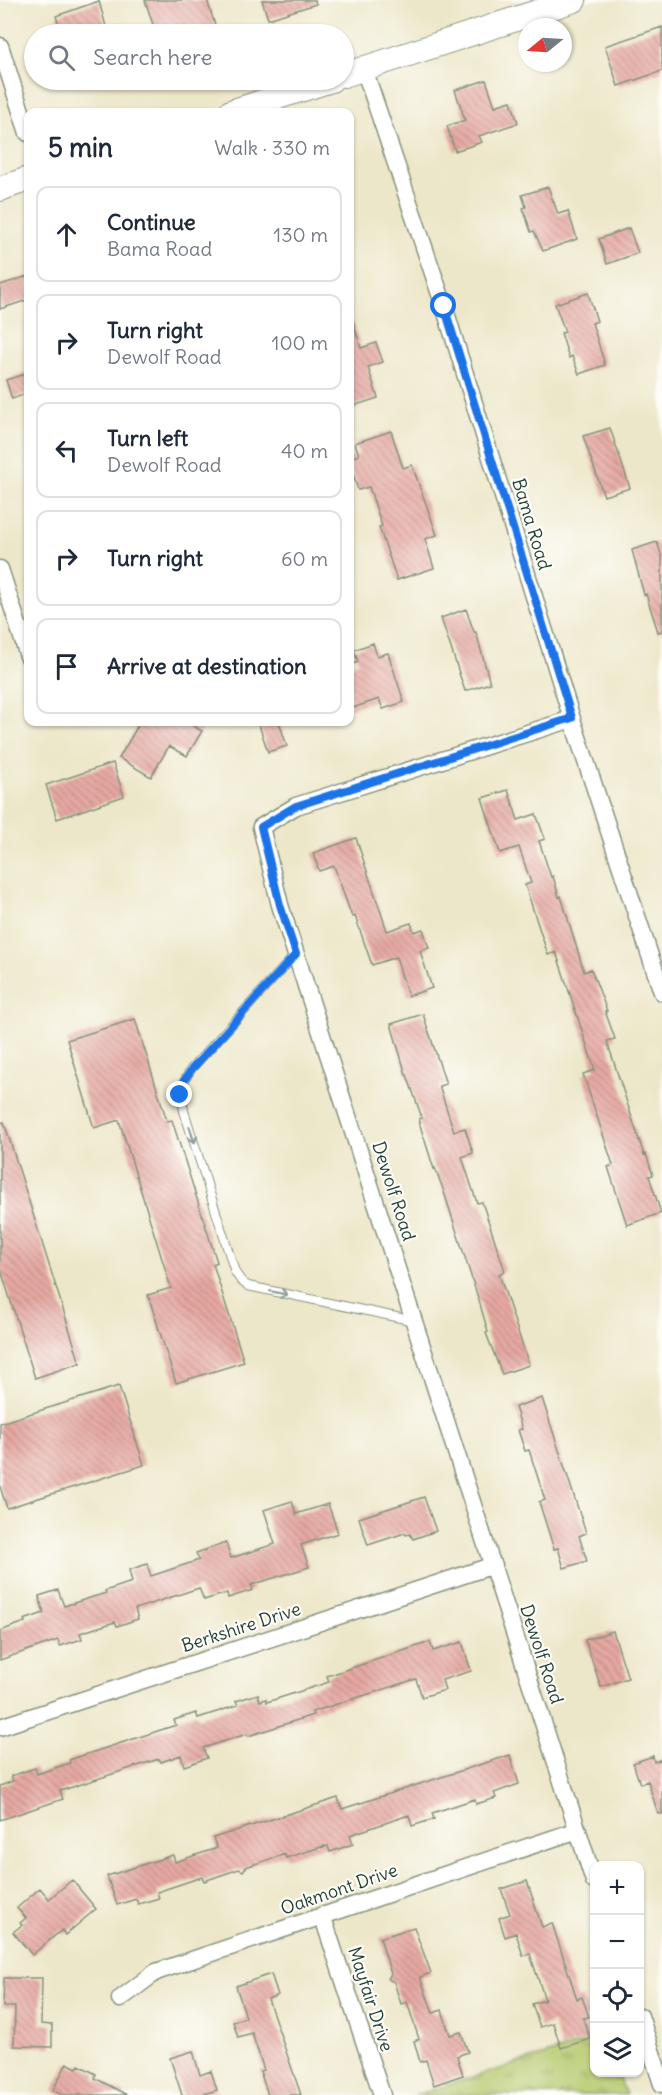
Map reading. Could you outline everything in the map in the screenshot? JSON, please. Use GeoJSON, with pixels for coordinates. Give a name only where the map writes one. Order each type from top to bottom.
{"type":"FeatureCollection","features":[{"type":"Feature","properties":{"kind":"main road"},"geometry":{"type":"LineString","coordinates":[[354,72],[574,0]]}},
{"type":"Feature","properties":{"kind":"main road"},"geometry":{"type":"LineString","coordinates":[[244,108],[300,90]]}},
{"type":"Feature","properties":{"kind":"main road"},"geometry":{"type":"LineString","coordinates":[[0,189],[24,180]]}},
{"type":"Feature","properties":{"kind":"street"},"geometry":{"type":"LineString","coordinates":[[0,46],[24,121]]}},
{"type":"Feature","properties":{"kind":"street","name":"Bama Road"},"geometry":{"type":"LineString","coordinates":[[354,72],[444,306],[572,718],[662,992]]}},
{"type":"Feature","properties":{"kind":"street"},"geometry":{"type":"LineString","coordinates":[[0,569],[24,644]]}},
{"type":"Feature","properties":{"kind":"street","name":"Dewolf Road"},"geometry":{"type":"LineString","coordinates":[[572,718],[296,806],[261,827],[280,905],[590,1868]]}},
{"type":"Feature","properties":{"kind":"street","name":"Berkshire Drive"},"geometry":{"type":"LineString","coordinates":[[0,1727],[494,1565]]}},
{"type":"Feature","properties":{"kind":"street","name":"Oakmont Drive"},"geometry":{"type":"LineString","coordinates":[[120,1999],[156,1972],[578,1830]]}},
{"type":"Feature","properties":{"kind":"street","name":"Mayfair Drive"},"geometry":{"type":"LineString","coordinates":[[322,1915],[382,2095]]}},
{"type":"Feature","properties":{"kind":"street"},"geometry":{"type":"LineString","coordinates":[[641,2023],[662,2084]]}},
{"type":"Feature","properties":{"kind":"lane"},"geometry":{"type":"LineString","coordinates":[[296,954],[191,1070],[182,1084],[180,1095],[184,1111],[234,1272],[248,1287],[415,1321]]}},
{"type":"Feature","properties":{"kind":"green space"},"geometry":{"type":"Polygon","coordinates":[[[590,2041],[590,2077],[619,2077],[626,2095],[415,2095],[590,2041]]]}},
{"type":"Feature","properties":{"kind":"building"},"geometry":{"type":"Polygon","coordinates":[[[145,0],[207,0],[215,24],[153,24],[145,0]]]}},
{"type":"Feature","properties":{"kind":"building"},"geometry":{"type":"Polygon","coordinates":[[[262,0],[315,0],[316,4],[268,19],[262,0]]]}},
{"type":"Feature","properties":{"kind":"building"},"geometry":{"type":"Polygon","coordinates":[[[99,1],[105,24],[59,24],[56,16],[99,1]]]}},
{"type":"Feature","properties":{"kind":"building"},"geometry":{"type":"Polygon","coordinates":[[[662,27],[662,71],[618,86],[605,46],[662,27]]]}},
{"type":"Feature","properties":{"kind":"building"},"geometry":{"type":"Polygon","coordinates":[[[486,80],[495,106],[511,101],[518,123],[479,136],[482,142],[455,151],[447,126],[465,120],[455,90],[486,80]]]}},
{"type":"Feature","properties":{"kind":"building"},"geometry":{"type":"Polygon","coordinates":[[[548,187],[558,214],[568,211],[577,239],[543,251],[534,231],[531,232],[523,208],[526,207],[522,195],[548,187]]]}},
{"type":"Feature","properties":{"kind":"building"},"geometry":{"type":"Polygon","coordinates":[[[629,228],[638,253],[607,264],[599,239],[629,228]]]}},
{"type":"Feature","properties":{"kind":"building"},"geometry":{"type":"Polygon","coordinates":[[[24,277],[24,301],[0,309],[0,285],[24,277]]]}},
{"type":"Feature","properties":{"kind":"building"},"geometry":{"type":"Polygon","coordinates":[[[588,293],[597,321],[592,323],[605,365],[579,374],[572,356],[569,358],[561,333],[565,332],[555,304],[588,293]]]}},
{"type":"Feature","properties":{"kind":"building"},"geometry":{"type":"Polygon","coordinates":[[[354,325],[361,348],[376,343],[383,362],[368,367],[378,398],[354,406],[354,325]]]}},
{"type":"Feature","properties":{"kind":"building"},"geometry":{"type":"Polygon","coordinates":[[[24,374],[24,394],[12,399],[6,380],[24,374]]]}},
{"type":"Feature","properties":{"kind":"building"},"geometry":{"type":"Polygon","coordinates":[[[610,428],[630,488],[604,496],[583,436],[610,428]]]}},
{"type":"Feature","properties":{"kind":"building"},"geometry":{"type":"Polygon","coordinates":[[[391,431],[403,468],[412,465],[437,535],[425,539],[434,568],[397,580],[379,527],[382,526],[369,487],[358,490],[354,477],[354,457],[359,455],[355,443],[391,431]]]}},
{"type":"Feature","properties":{"kind":"building"},"geometry":{"type":"Polygon","coordinates":[[[657,542],[662,557],[662,631],[658,632],[646,594],[644,595],[632,550],[657,542]]]}},
{"type":"Feature","properties":{"kind":"building"},"geometry":{"type":"Polygon","coordinates":[[[466,609],[474,632],[476,632],[490,683],[465,691],[441,618],[466,609]]]}},
{"type":"Feature","properties":{"kind":"building"},"geometry":{"type":"Polygon","coordinates":[[[373,643],[377,656],[388,653],[404,702],[383,709],[379,699],[354,708],[354,664],[358,662],[354,650],[373,643]]]}},
{"type":"Feature","properties":{"kind":"building"},"geometry":{"type":"Polygon","coordinates":[[[138,726],[194,726],[202,731],[187,756],[169,746],[151,777],[119,758],[138,726]]]}},
{"type":"Feature","properties":{"kind":"building"},"geometry":{"type":"Polygon","coordinates":[[[259,726],[280,726],[287,746],[268,752],[259,726]]]}},
{"type":"Feature","properties":{"kind":"building"},"geometry":{"type":"Polygon","coordinates":[[[113,763],[124,796],[57,819],[46,785],[113,763]]]}},
{"type":"Feature","properties":{"kind":"building"},"geometry":{"type":"Polygon","coordinates":[[[508,790],[518,820],[536,814],[545,839],[539,841],[559,897],[561,896],[584,972],[591,969],[607,1011],[605,1011],[615,1039],[607,1041],[644,1155],[646,1154],[653,1175],[649,1176],[661,1213],[627,1225],[608,1167],[613,1165],[583,1074],[595,1070],[556,952],[548,955],[525,885],[531,883],[519,847],[500,853],[482,798],[508,790]]]}},
{"type":"Feature","properties":{"kind":"building"},"geometry":{"type":"Polygon","coordinates":[[[356,838],[387,931],[411,923],[414,932],[423,929],[429,948],[420,951],[432,988],[408,996],[396,957],[372,965],[334,866],[319,871],[313,853],[356,838]]]}},
{"type":"Feature","properties":{"kind":"building"},"geometry":{"type":"Polygon","coordinates":[[[423,1014],[446,1084],[439,1086],[454,1131],[465,1128],[473,1153],[462,1157],[477,1203],[482,1202],[505,1271],[499,1274],[529,1365],[502,1374],[486,1333],[488,1332],[480,1304],[419,1122],[422,1118],[391,1024],[423,1014]]]}},
{"type":"Feature","properties":{"kind":"building"},"geometry":{"type":"Polygon","coordinates":[[[135,1019],[167,1121],[172,1120],[217,1262],[213,1264],[244,1362],[176,1383],[148,1295],[171,1288],[119,1120],[94,1128],[67,1040],[135,1019]]]}},
{"type":"Feature","properties":{"kind":"building"},"geometry":{"type":"Polygon","coordinates":[[[4,1122],[80,1363],[35,1378],[0,1267],[0,1123],[4,1122]]]}},
{"type":"Feature","properties":{"kind":"building"},"geometry":{"type":"Polygon","coordinates":[[[119,1386],[144,1465],[7,1508],[0,1487],[0,1423],[119,1386]]]}},
{"type":"Feature","properties":{"kind":"building"},"geometry":{"type":"Polygon","coordinates":[[[542,1398],[586,1533],[579,1536],[587,1561],[564,1568],[558,1548],[554,1549],[539,1502],[545,1500],[529,1450],[525,1451],[518,1430],[522,1429],[515,1407],[542,1398]]]}},
{"type":"Feature","properties":{"kind":"building"},"geometry":{"type":"Polygon","coordinates":[[[424,1497],[436,1531],[413,1539],[410,1534],[405,1533],[368,1545],[359,1518],[424,1497]]]}},
{"type":"Feature","properties":{"kind":"building"},"geometry":{"type":"Polygon","coordinates":[[[292,1501],[296,1514],[328,1504],[338,1533],[301,1545],[309,1567],[251,1585],[253,1590],[228,1598],[227,1593],[204,1600],[199,1588],[135,1609],[138,1619],[117,1626],[115,1622],[80,1633],[82,1639],[60,1646],[58,1640],[0,1660],[0,1631],[44,1613],[39,1596],[58,1590],[64,1606],[132,1582],[129,1570],[147,1564],[151,1576],[199,1560],[196,1553],[226,1543],[231,1558],[275,1544],[264,1510],[292,1501]]]}},
{"type":"Feature","properties":{"kind":"building"},"geometry":{"type":"Polygon","coordinates":[[[613,1631],[628,1678],[601,1687],[585,1640],[613,1631]]]}},
{"type":"Feature","properties":{"kind":"building"},"geometry":{"type":"Polygon","coordinates":[[[430,1642],[433,1651],[462,1642],[471,1671],[442,1680],[445,1690],[422,1697],[416,1679],[312,1712],[313,1715],[203,1748],[207,1758],[184,1766],[181,1755],[161,1762],[159,1759],[60,1791],[63,1799],[0,1820],[0,1786],[13,1781],[11,1776],[35,1768],[37,1774],[70,1763],[69,1760],[176,1725],[174,1720],[196,1713],[198,1718],[238,1705],[236,1701],[258,1694],[260,1701],[266,1699],[267,1702],[329,1682],[327,1676],[430,1642]]]}},
{"type":"Feature","properties":{"kind":"building"},"geometry":{"type":"Polygon","coordinates":[[[510,1755],[519,1784],[494,1793],[496,1798],[476,1804],[475,1799],[432,1813],[434,1819],[412,1826],[409,1815],[350,1835],[353,1844],[330,1852],[328,1846],[324,1846],[286,1858],[285,1854],[246,1867],[243,1871],[239,1869],[204,1881],[202,1877],[157,1892],[159,1898],[138,1904],[136,1899],[117,1905],[107,1876],[173,1855],[175,1862],[217,1848],[213,1838],[338,1798],[342,1809],[510,1755]]]}},
{"type":"Feature","properties":{"kind":"building"},"geometry":{"type":"Polygon","coordinates":[[[653,1756],[654,1762],[662,1759],[662,1814],[658,1814],[648,1781],[640,1784],[633,1763],[653,1756]]]}},
{"type":"Feature","properties":{"kind":"building"},"geometry":{"type":"Polygon","coordinates":[[[72,1880],[96,1909],[65,1935],[62,1930],[32,1955],[13,1932],[22,1925],[20,1923],[26,1918],[17,1908],[40,1888],[49,1899],[72,1880]]]}},
{"type":"Feature","properties":{"kind":"building"},"geometry":{"type":"Polygon","coordinates":[[[527,1881],[542,1927],[552,1923],[577,1999],[582,1997],[589,2017],[583,2018],[590,2039],[561,2048],[553,2023],[540,2027],[532,2004],[545,2000],[530,1954],[523,1956],[516,1933],[505,1937],[499,1918],[510,1914],[501,1889],[527,1881]]]}},
{"type":"Feature","properties":{"kind":"building"},"geometry":{"type":"Polygon","coordinates":[[[414,1927],[431,1973],[420,1977],[433,2013],[442,2010],[450,2035],[461,2032],[468,2052],[457,2056],[463,2075],[434,2085],[426,2060],[420,2062],[414,2041],[419,2039],[407,2002],[401,2004],[394,1982],[388,1979],[391,1974],[380,1938],[414,1927]]]}},
{"type":"Feature","properties":{"kind":"building"},"geometry":{"type":"Polygon","coordinates":[[[271,1974],[278,1995],[268,1999],[301,2095],[268,2095],[260,2071],[264,2070],[252,2033],[238,2037],[233,2022],[246,2017],[236,1986],[271,1974]]]}},
{"type":"Feature","properties":{"kind":"building"},"geometry":{"type":"Polygon","coordinates":[[[4,1978],[42,1978],[41,2024],[52,2025],[52,2047],[14,2046],[15,2007],[3,2007],[4,1978]]]}},
{"type":"Feature","properties":{"kind":"building"},"geometry":{"type":"Polygon","coordinates":[[[193,2051],[200,2075],[211,2071],[217,2090],[200,2095],[182,2095],[170,2058],[193,2051]]]}},
{"type":"Feature","properties":{"kind":"building"},"geometry":{"type":"Polygon","coordinates":[[[67,2063],[77,2068],[79,2065],[96,2074],[95,2078],[127,2095],[62,2095],[53,2090],[67,2063]]]}},
{"type":"Feature","properties":{"kind":"route"},"geometry":{"type":"LineString","coordinates":[[180,1095],[182,1084],[191,1070],[296,954],[280,905],[261,827],[296,806],[572,718],[444,306]]}}]}
